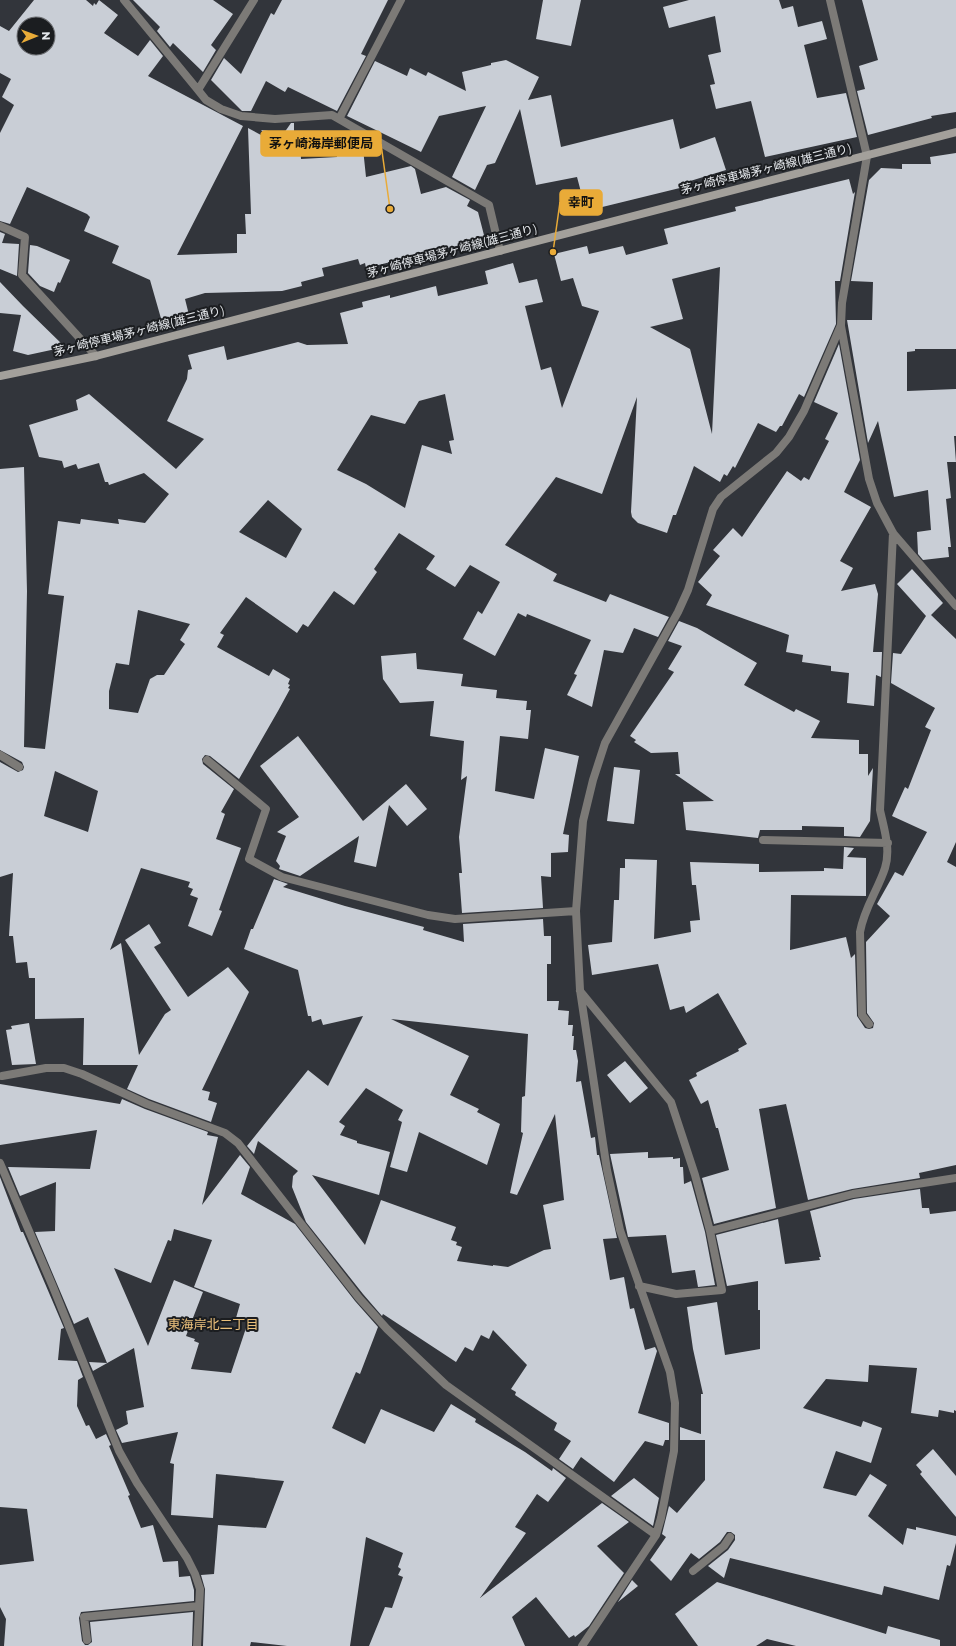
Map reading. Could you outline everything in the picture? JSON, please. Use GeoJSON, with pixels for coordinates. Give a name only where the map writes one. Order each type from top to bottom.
{"type":"FeatureCollection","features":[{"type":"Feature","properties":{"kind":"main road","name":"茅ヶ崎停車場茅ヶ崎線(雄三通り)"},"geometry":{"type":"LineString","coordinates":[[0,376],[96,356],[956,132]]}},
{"type":"Feature","properties":{"kind":"street"},"geometry":{"type":"LineString","coordinates":[[124,0],[206,100],[221,109],[241,116],[275,119],[332,115],[489,205],[500,251]]}},
{"type":"Feature","properties":{"kind":"street"},"geometry":{"type":"LineString","coordinates":[[198,90],[254,0]]}},
{"type":"Feature","properties":{"kind":"street"},"geometry":{"type":"LineString","coordinates":[[339,119],[401,0]]}},
{"type":"Feature","properties":{"kind":"street"},"geometry":{"type":"LineString","coordinates":[[830,0],[867,156],[842,303],[841,325],[869,479],[877,503],[892,533],[956,606]]}},
{"type":"Feature","properties":{"kind":"street"},"geometry":{"type":"LineString","coordinates":[[0,226],[25,237],[22,275],[96,356]]}},
{"type":"Feature","properties":{"kind":"street"},"geometry":{"type":"LineString","coordinates":[[582,1646],[656,1535],[661,1518],[674,1451],[676,1403],[670,1372],[620,1230],[607,1170],[580,990],[576,911],[584,820],[593,780],[605,743],[678,612],[688,590],[713,508],[721,497],[776,453],[789,437],[804,411],[841,325]]}},
{"type":"Feature","properties":{"kind":"street"},"geometry":{"type":"LineString","coordinates":[[869,1024],[862,1015],[860,932],[862,919],[886,867],[888,843],[880,810],[892,533]]}},
{"type":"Feature","properties":{"kind":"street"},"geometry":{"type":"LineString","coordinates":[[0,755],[19,767]]}},
{"type":"Feature","properties":{"kind":"street"},"geometry":{"type":"LineString","coordinates":[[207,760],[266,810],[249,859],[282,877],[428,915],[455,919],[576,911]]}},
{"type":"Feature","properties":{"kind":"street"},"geometry":{"type":"LineString","coordinates":[[763,840],[888,843]]}},
{"type":"Feature","properties":{"kind":"street"},"geometry":{"type":"LineString","coordinates":[[580,990],[671,1102],[695,1175],[710,1231],[722,1290],[676,1294],[639,1286]]}},
{"type":"Feature","properties":{"kind":"street"},"geometry":{"type":"LineString","coordinates":[[2,1076],[46,1068],[64,1068],[82,1074],[147,1104],[225,1133],[238,1143],[359,1298],[387,1329],[446,1385],[656,1535]]}},
{"type":"Feature","properties":{"kind":"street"},"geometry":{"type":"LineString","coordinates":[[0,1163],[47,1273],[119,1451],[137,1483],[187,1558],[195,1574],[200,1589],[197,1646]]}},
{"type":"Feature","properties":{"kind":"street"},"geometry":{"type":"LineString","coordinates":[[710,1231],[853,1194],[956,1178]]}},
{"type":"Feature","properties":{"kind":"street"},"geometry":{"type":"LineString","coordinates":[[693,1571],[724,1546],[730,1537]]}},
{"type":"Feature","properties":{"kind":"street"},"geometry":{"type":"LineString","coordinates":[[87,1640],[84,1617],[199,1606]]}},
{"type":"Feature","properties":{"kind":"building"},"geometry":{"type":"Polygon","coordinates":[[[34,0],[86,0],[93,6],[94,3],[96,5],[99,0],[118,15],[104,33],[138,56],[150,40],[163,56],[148,76],[243,126],[177,255],[237,253],[237,234],[246,234],[245,214],[251,214],[248,128],[272,141],[261,130],[284,133],[291,123],[294,123],[294,138],[300,138],[301,159],[337,157],[336,139],[360,137],[362,139],[366,177],[411,166],[415,169],[421,194],[446,187],[470,200],[467,206],[478,212],[485,239],[366,268],[365,263],[360,265],[358,259],[322,268],[324,276],[301,282],[302,286],[282,291],[205,293],[185,299],[189,315],[162,322],[150,280],[112,263],[119,246],[84,231],[90,217],[87,214],[27,187],[10,224],[0,221],[0,133],[14,105],[2,97],[11,79],[0,73],[0,26],[9,31],[16,22],[16,56],[56,56],[56,16],[21,16],[34,0]]]}},
{"type":"Feature","properties":{"kind":"building"},"geometry":{"type":"Polygon","coordinates":[[[133,0],[213,0],[233,14],[211,45],[216,50],[203,72],[173,43],[170,47],[157,31],[160,27],[133,0]]]}},
{"type":"Feature","properties":{"kind":"building"},"geometry":{"type":"Polygon","coordinates":[[[282,0],[388,0],[361,54],[366,56],[337,111],[288,87],[285,92],[266,81],[251,111],[242,111],[211,80],[224,58],[241,74],[271,13],[274,15],[282,0]]]}},
{"type":"Feature","properties":{"kind":"building"},"geometry":{"type":"Polygon","coordinates":[[[543,0],[581,0],[571,46],[536,39],[543,0]]]}},
{"type":"Feature","properties":{"kind":"building"},"geometry":{"type":"Polygon","coordinates":[[[689,0],[779,0],[782,9],[793,6],[798,27],[822,21],[827,39],[804,45],[817,98],[846,93],[857,137],[765,157],[751,101],[716,109],[710,85],[715,84],[708,55],[721,52],[715,16],[669,28],[663,7],[689,0]]]}},
{"type":"Feature","properties":{"kind":"building"},"geometry":{"type":"Polygon","coordinates":[[[862,0],[956,0],[956,112],[931,116],[932,118],[868,135],[857,91],[865,89],[859,66],[878,60],[862,0]]]}},
{"type":"Feature","properties":{"kind":"building"},"geometry":{"type":"Polygon","coordinates":[[[506,60],[539,77],[528,100],[551,95],[561,147],[673,119],[680,149],[715,137],[726,170],[687,182],[688,186],[586,211],[577,177],[536,185],[520,109],[495,163],[487,165],[475,190],[452,177],[486,106],[439,116],[421,152],[347,116],[375,61],[407,76],[410,68],[426,76],[428,72],[466,91],[462,72],[506,60]]]}},
{"type":"Feature","properties":{"kind":"building"},"geometry":{"type":"Polygon","coordinates":[[[956,153],[956,349],[915,349],[915,351],[907,352],[907,391],[956,389],[956,436],[954,436],[956,462],[947,462],[951,498],[946,499],[951,547],[948,547],[949,557],[923,560],[918,554],[917,532],[931,530],[928,490],[894,497],[878,421],[868,443],[847,320],[872,320],[873,282],[851,281],[869,180],[881,168],[902,169],[902,164],[931,164],[930,157],[956,153]]]}},
{"type":"Feature","properties":{"kind":"building"},"geometry":{"type":"Polygon","coordinates":[[[849,179],[853,194],[855,192],[840,281],[835,281],[836,324],[804,397],[799,394],[782,426],[780,426],[776,432],[758,423],[735,468],[733,466],[727,476],[724,474],[720,482],[694,466],[676,515],[673,515],[667,533],[638,523],[632,517],[631,512],[637,397],[602,494],[556,477],[505,545],[557,574],[553,581],[606,602],[610,594],[669,617],[658,637],[634,628],[623,653],[604,650],[592,707],[567,695],[577,675],[574,674],[591,640],[527,614],[526,617],[518,613],[495,656],[463,639],[478,611],[482,614],[500,582],[470,565],[455,587],[426,569],[435,556],[399,533],[374,569],[377,572],[354,605],[334,591],[308,627],[303,624],[297,633],[246,597],[220,633],[224,635],[217,647],[269,676],[273,669],[290,679],[288,684],[290,685],[288,688],[290,689],[239,779],[210,756],[205,755],[202,759],[203,764],[234,789],[221,812],[225,814],[216,839],[241,848],[219,910],[222,911],[212,936],[188,926],[198,898],[190,895],[193,889],[188,887],[190,882],[141,868],[110,950],[121,943],[139,1055],[165,1014],[171,1010],[125,940],[149,924],[161,943],[154,947],[188,997],[228,967],[249,992],[202,1090],[210,1092],[208,1100],[217,1103],[211,1122],[149,1099],[127,1089],[138,1065],[83,1065],[84,1018],[35,1019],[35,978],[29,978],[27,962],[16,963],[13,936],[9,936],[13,873],[0,877],[0,762],[18,772],[23,770],[24,767],[22,762],[0,750],[0,469],[24,467],[27,591],[24,747],[45,749],[64,596],[48,594],[58,521],[80,524],[81,519],[119,524],[118,519],[145,523],[169,494],[144,473],[109,485],[108,482],[105,482],[99,463],[78,469],[76,464],[64,468],[62,461],[39,457],[29,425],[78,410],[76,400],[89,394],[176,469],[204,439],[167,421],[187,379],[188,370],[192,369],[188,355],[224,346],[227,360],[298,342],[307,345],[348,344],[340,313],[363,307],[362,302],[390,295],[390,298],[436,286],[438,296],[488,284],[485,271],[513,263],[519,283],[537,279],[543,302],[525,306],[541,370],[551,367],[562,408],[599,311],[582,306],[573,278],[561,281],[554,254],[587,246],[589,254],[623,246],[626,255],[668,244],[664,229],[736,211],[735,207],[849,179]],[[720,267],[672,279],[683,319],[650,327],[690,349],[712,434],[720,267]],[[445,394],[419,401],[405,424],[371,415],[337,470],[366,484],[405,508],[422,445],[452,454],[449,441],[454,440],[445,394]],[[268,500],[239,532],[286,558],[302,529],[268,500]],[[138,610],[129,665],[116,663],[109,691],[109,709],[138,713],[150,679],[157,675],[164,675],[185,644],[180,640],[190,624],[138,610]],[[55,771],[44,816],[88,832],[98,791],[55,771]]]}},
{"type":"Feature","properties":{"kind":"building"},"geometry":{"type":"Polygon","coordinates":[[[0,232],[5,234],[2,243],[19,244],[17,276],[0,269],[0,232]]]}},
{"type":"Feature","properties":{"kind":"building"},"geometry":{"type":"Polygon","coordinates":[[[30,245],[37,246],[70,260],[60,283],[58,282],[54,292],[40,286],[28,273],[30,245]]]}},
{"type":"Feature","properties":{"kind":"building"},"geometry":{"type":"Polygon","coordinates":[[[0,282],[65,347],[28,355],[13,351],[21,315],[0,313],[0,282]]]}},
{"type":"Feature","properties":{"kind":"building"},"geometry":{"type":"Polygon","coordinates":[[[839,344],[860,460],[844,492],[871,507],[840,561],[853,568],[841,591],[875,584],[878,594],[873,652],[882,652],[881,677],[876,675],[874,706],[847,703],[849,673],[831,671],[831,666],[802,662],[803,655],[786,652],[789,635],[706,605],[712,595],[698,582],[720,556],[713,550],[733,528],[742,537],[787,471],[801,481],[804,477],[809,480],[829,441],[825,439],[838,413],[814,402],[839,344]]]}},
{"type":"Feature","properties":{"kind":"building"},"geometry":{"type":"Polygon","coordinates":[[[912,569],[943,603],[931,615],[956,639],[956,842],[947,862],[956,867],[956,1165],[919,1173],[920,1178],[852,1189],[808,1200],[786,1104],[759,1109],[776,1208],[714,1224],[702,1178],[729,1170],[718,1128],[716,1128],[708,1100],[701,1104],[689,1080],[697,1076],[696,1073],[739,1051],[738,1049],[747,1044],[718,993],[686,1013],[684,1006],[670,1010],[658,964],[592,975],[588,945],[612,942],[614,900],[619,900],[620,868],[625,868],[625,859],[657,860],[654,939],[691,932],[690,921],[700,920],[696,885],[692,885],[690,862],[759,864],[759,872],[824,871],[824,868],[843,869],[844,847],[854,848],[847,857],[866,858],[866,896],[791,895],[790,950],[846,937],[851,958],[855,954],[857,1016],[865,1028],[873,1028],[874,1023],[867,1013],[866,942],[890,916],[877,904],[895,872],[903,876],[927,832],[892,816],[905,787],[908,789],[931,730],[925,727],[935,708],[891,683],[893,653],[901,654],[926,616],[897,584],[912,569]]]}},
{"type":"Feature","properties":{"kind":"building"},"geometry":{"type":"Polygon","coordinates":[[[679,621],[697,628],[757,663],[744,685],[794,712],[796,709],[820,721],[811,738],[859,740],[859,754],[868,754],[868,776],[873,768],[870,821],[860,837],[844,836],[844,827],[802,826],[802,830],[760,830],[758,838],[686,830],[683,802],[714,801],[675,774],[680,774],[678,752],[651,753],[634,742],[636,740],[630,736],[674,672],[668,669],[682,646],[668,641],[679,621]]]}},
{"type":"Feature","properties":{"kind":"building"},"geometry":{"type":"Polygon","coordinates":[[[416,653],[417,669],[463,674],[461,686],[497,690],[496,698],[527,701],[526,710],[531,710],[528,739],[500,736],[495,791],[534,799],[545,748],[579,756],[563,834],[569,835],[568,852],[551,853],[551,877],[541,876],[543,908],[462,913],[459,873],[462,873],[459,837],[467,776],[461,780],[464,741],[430,736],[434,701],[400,703],[383,679],[381,656],[416,653]]]}},
{"type":"Feature","properties":{"kind":"building"},"geometry":{"type":"Polygon","coordinates":[[[298,736],[363,821],[406,784],[427,809],[407,826],[389,805],[376,867],[354,862],[359,836],[300,876],[279,869],[280,866],[276,861],[286,836],[277,832],[299,817],[260,766],[298,736]]]}},
{"type":"Feature","properties":{"kind":"building"},"geometry":{"type":"Polygon","coordinates":[[[614,767],[640,770],[634,824],[607,821],[614,767]]]}},
{"type":"Feature","properties":{"kind":"building"},"geometry":{"type":"Polygon","coordinates":[[[274,879],[288,884],[283,887],[345,906],[424,927],[423,930],[464,942],[463,924],[543,919],[544,936],[551,936],[551,964],[547,964],[547,1001],[559,1001],[558,1010],[569,1011],[568,1025],[573,1025],[573,1050],[576,1050],[578,1061],[576,1082],[581,1081],[591,1138],[595,1137],[597,1155],[599,1155],[617,1238],[603,1239],[610,1280],[624,1277],[630,1309],[634,1308],[645,1350],[655,1347],[657,1351],[638,1413],[669,1423],[669,1440],[665,1440],[663,1446],[645,1441],[614,1482],[581,1457],[573,1469],[559,1459],[571,1441],[554,1430],[557,1423],[515,1395],[516,1392],[511,1389],[527,1365],[493,1330],[489,1339],[481,1335],[473,1351],[465,1347],[456,1362],[383,1314],[382,1316],[306,1222],[292,1187],[293,1176],[298,1171],[258,1141],[254,1154],[247,1146],[308,1070],[328,1086],[363,1016],[323,1025],[321,1019],[312,1022],[311,1016],[308,1016],[298,970],[244,949],[251,929],[253,929],[274,879]],[[391,1019],[469,1056],[450,1095],[479,1109],[477,1112],[500,1124],[487,1165],[419,1132],[407,1172],[390,1167],[402,1122],[398,1120],[403,1110],[366,1088],[339,1122],[345,1126],[340,1135],[357,1141],[357,1143],[390,1152],[379,1195],[312,1175],[365,1245],[381,1200],[456,1227],[451,1240],[457,1242],[456,1245],[462,1247],[457,1261],[508,1267],[544,1250],[551,1249],[543,1205],[564,1200],[555,1114],[517,1195],[510,1193],[523,1133],[521,1132],[522,1097],[525,1096],[528,1034],[391,1019]]]}},
{"type":"Feature","properties":{"kind":"building"},"geometry":{"type":"Polygon","coordinates":[[[29,1023],[36,1064],[12,1065],[6,1030],[12,1029],[11,1026],[29,1023]]]}},
{"type":"Feature","properties":{"kind":"building"},"geometry":{"type":"Polygon","coordinates":[[[625,1061],[648,1088],[630,1103],[607,1075],[625,1061]]]}},
{"type":"Feature","properties":{"kind":"building"},"geometry":{"type":"Polygon","coordinates":[[[0,1084],[120,1104],[122,1099],[208,1132],[207,1135],[218,1137],[202,1205],[240,1155],[250,1167],[241,1194],[295,1224],[355,1301],[378,1327],[360,1374],[356,1372],[332,1428],[365,1444],[381,1409],[434,1432],[451,1404],[476,1419],[475,1422],[525,1452],[552,1471],[553,1468],[566,1478],[548,1502],[537,1494],[515,1527],[526,1533],[480,1598],[602,1503],[629,1522],[597,1546],[624,1573],[589,1626],[575,1637],[574,1635],[569,1638],[536,1597],[512,1617],[525,1646],[369,1646],[385,1607],[392,1608],[403,1577],[398,1575],[401,1569],[398,1567],[403,1553],[366,1537],[350,1646],[287,1646],[251,1642],[250,1646],[203,1646],[205,1589],[201,1575],[214,1574],[218,1525],[266,1528],[284,1481],[216,1474],[213,1518],[171,1515],[174,1464],[170,1463],[178,1432],[122,1443],[116,1430],[128,1424],[126,1411],[144,1407],[134,1348],[93,1371],[89,1362],[107,1363],[88,1317],[74,1324],[35,1232],[55,1231],[56,1182],[20,1196],[8,1167],[90,1169],[97,1130],[0,1145],[0,1084]],[[174,1229],[171,1241],[168,1240],[151,1283],[114,1268],[148,1346],[174,1280],[203,1292],[186,1336],[195,1339],[194,1341],[199,1343],[191,1369],[231,1373],[248,1322],[236,1318],[240,1304],[194,1287],[212,1240],[174,1229]]]}},
{"type":"Feature","properties":{"kind":"building"},"geometry":{"type":"Polygon","coordinates":[[[648,1152],[648,1158],[680,1158],[680,1167],[683,1167],[684,1184],[691,1181],[705,1232],[715,1285],[698,1287],[695,1270],[672,1273],[666,1235],[628,1237],[610,1154],[648,1152]]]}},
{"type":"Feature","properties":{"kind":"building"},"geometry":{"type":"Polygon","coordinates":[[[0,1177],[21,1232],[23,1232],[64,1328],[61,1329],[58,1360],[77,1361],[83,1377],[78,1380],[77,1406],[86,1426],[89,1425],[96,1439],[106,1434],[111,1445],[109,1446],[130,1495],[128,1496],[141,1528],[153,1525],[163,1562],[178,1561],[179,1577],[190,1576],[194,1590],[194,1601],[81,1612],[79,1618],[82,1641],[85,1645],[92,1642],[90,1622],[193,1612],[192,1646],[4,1646],[6,1619],[0,1607],[0,1565],[34,1561],[27,1509],[0,1507],[0,1177]]]}},
{"type":"Feature","properties":{"kind":"building"},"geometry":{"type":"Polygon","coordinates":[[[920,1189],[922,1208],[929,1208],[930,1214],[956,1211],[956,1411],[954,1410],[954,1413],[939,1410],[938,1417],[911,1413],[917,1368],[869,1365],[868,1382],[826,1379],[803,1408],[861,1427],[863,1421],[882,1428],[871,1463],[836,1451],[823,1488],[856,1496],[870,1474],[887,1485],[868,1516],[903,1545],[907,1528],[916,1530],[916,1527],[956,1536],[956,1543],[950,1566],[947,1565],[939,1600],[884,1586],[882,1595],[730,1558],[724,1578],[708,1566],[728,1550],[735,1540],[735,1535],[731,1532],[727,1532],[720,1542],[699,1559],[691,1553],[671,1581],[650,1560],[666,1537],[662,1534],[669,1506],[677,1513],[705,1480],[705,1440],[680,1440],[680,1427],[701,1434],[701,1394],[703,1394],[693,1349],[687,1307],[717,1302],[725,1355],[760,1349],[758,1281],[727,1286],[716,1235],[778,1219],[785,1264],[820,1260],[819,1257],[821,1257],[810,1211],[854,1199],[920,1189]]]}},
{"type":"Feature","properties":{"kind":"building"},"geometry":{"type":"Polygon","coordinates":[[[933,1449],[956,1476],[956,1517],[920,1474],[922,1472],[916,1465],[933,1449]]]}},
{"type":"Feature","properties":{"kind":"building"},"geometry":{"type":"Polygon","coordinates":[[[634,1478],[659,1498],[653,1526],[611,1496],[634,1478]]]}},
{"type":"Feature","properties":{"kind":"building"},"geometry":{"type":"Polygon","coordinates":[[[632,1580],[638,1586],[618,1602],[632,1580]]]}},
{"type":"Feature","properties":{"kind":"building"},"geometry":{"type":"Polygon","coordinates":[[[717,1582],[886,1634],[888,1626],[940,1640],[940,1646],[796,1646],[767,1639],[756,1646],[698,1646],[675,1614],[717,1582]]]}},
{"type":"Feature","properties":{"kind":"place","name":"茅ヶ崎海岸郵便局"},"geometry":{"type":"Point","coordinates":[390,209]}},
{"type":"Feature","properties":{"kind":"place","name":"幸町"},"geometry":{"type":"Point","coordinates":[553,252]}},
{"type":"Feature","properties":{"kind":"district","name":"東海岸北二丁目"},"geometry":{"type":"Point","coordinates":[213,1324]}}]}
